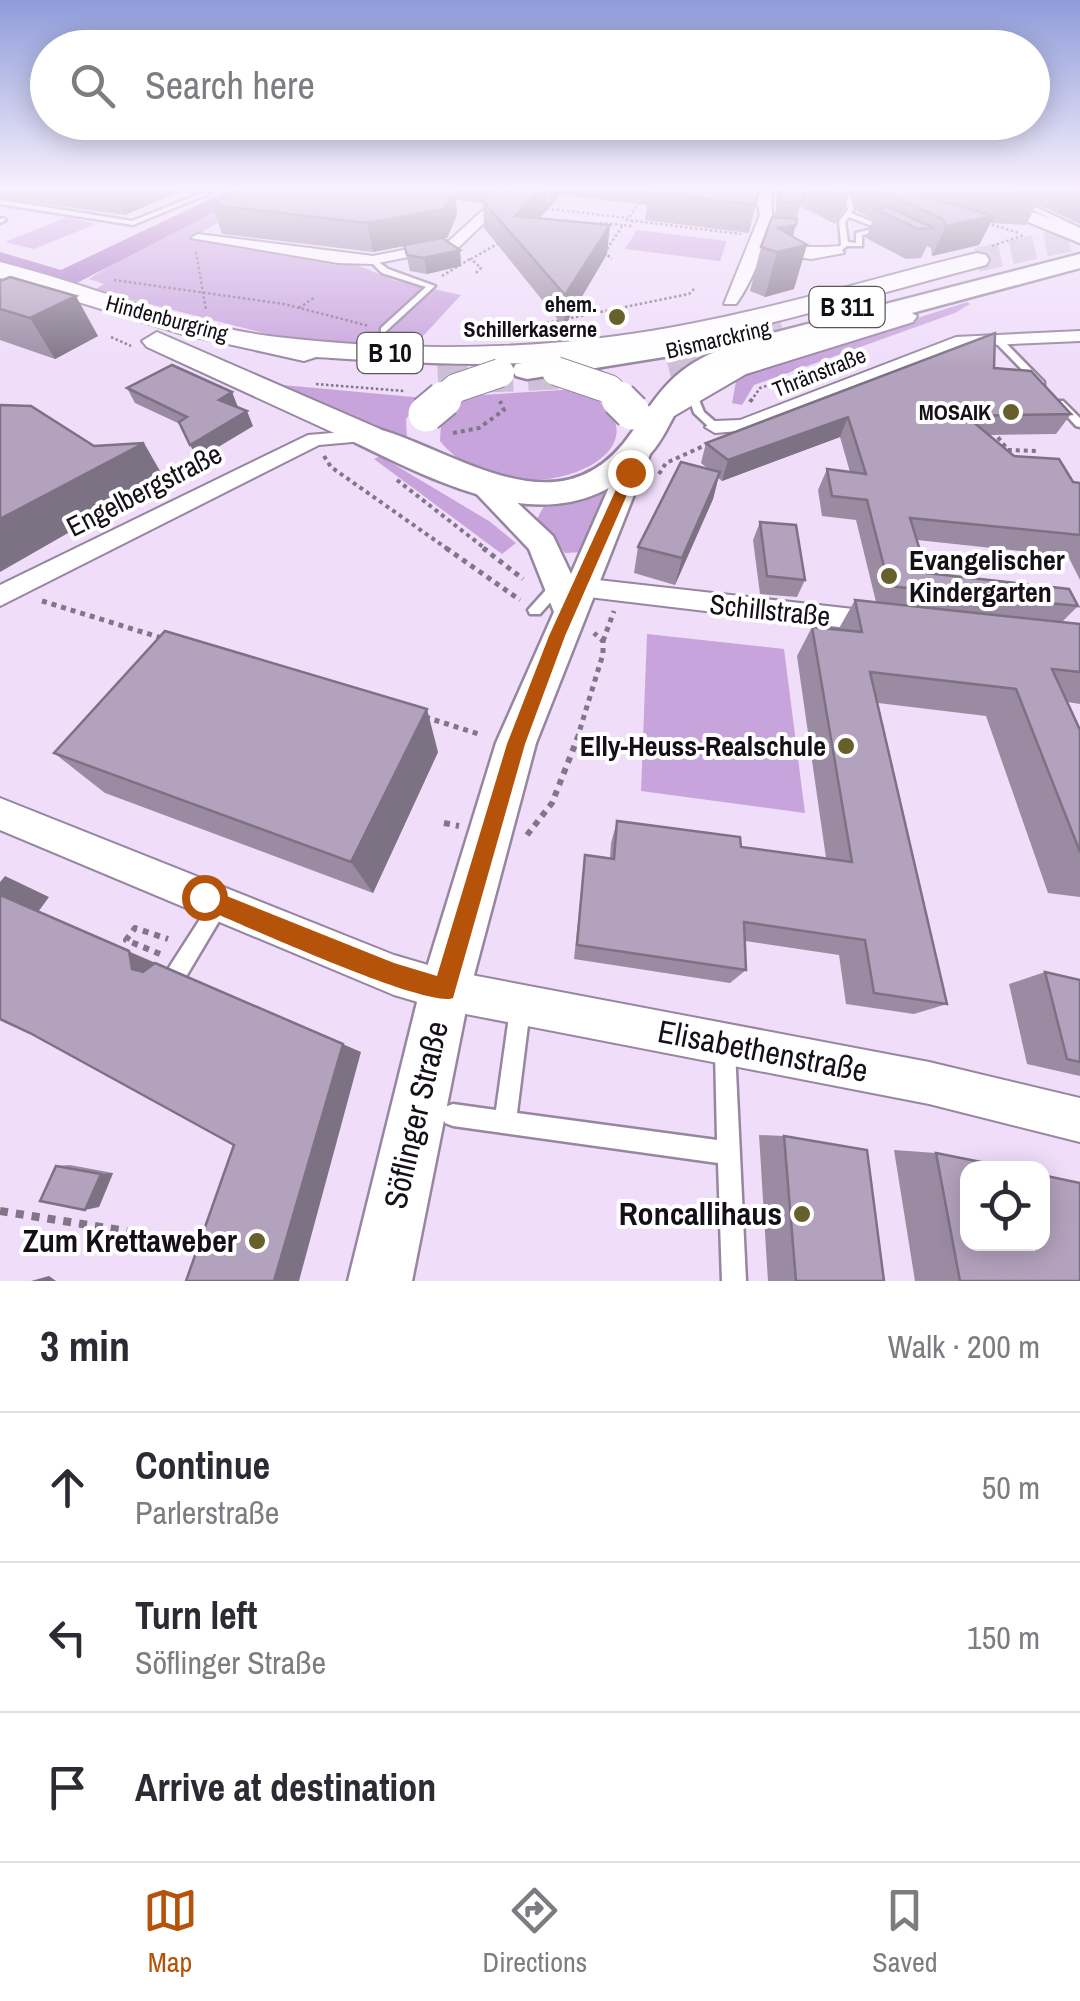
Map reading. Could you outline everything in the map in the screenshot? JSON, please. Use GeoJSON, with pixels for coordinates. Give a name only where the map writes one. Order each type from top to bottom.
{"type":"FeatureCollection","features":[{"type":"Feature","properties":{"kind":"highway","name":"B 10"},"geometry":{"type":"LineString","coordinates":[[276,346],[432,354],[566,352],[715,326],[982,254]]}},
{"type":"Feature","properties":{"kind":"highway","name":"Hindenburgring"},"geometry":{"type":"LineString","coordinates":[[0,270],[194,328],[276,346]]}},
{"type":"Feature","properties":{"kind":"highway","name":"Hindenburgring"},"geometry":{"type":"LineString","coordinates":[[0,288],[140,333]]}},
{"type":"Feature","properties":{"kind":"highway"},"geometry":{"type":"LineString","coordinates":[[657,414],[764,356],[903,316]]}},
{"type":"Feature","properties":{"kind":"highway","name":"B 10"},"geometry":{"type":"LineString","coordinates":[[140,333],[321,371],[438,380]]}},
{"type":"Feature","properties":{"kind":"highway","name":"B 311"},"geometry":{"type":"LineString","coordinates":[[140,333],[368,436]]}},
{"type":"Feature","properties":{"kind":"highway","name":"B 311"},"geometry":{"type":"LineString","coordinates":[[276,346],[352,359],[519,377]]}},
{"type":"Feature","properties":{"kind":"highway"},"geometry":{"type":"LineString","coordinates":[[605,372],[667,362]]}},
{"type":"Feature","properties":{"kind":"main road","name":"Bismarckring"},"geometry":{"type":"LineString","coordinates":[[416,437],[456,388],[738,336],[991,250]]}},
{"type":"Feature","properties":{"kind":"main road","name":"Bismarckring"},"geometry":{"type":"LineString","coordinates":[[657,414],[701,367],[749,348],[1080,261]]}},
{"type":"Feature","properties":{"kind":"main road"},"geometry":{"type":"LineString","coordinates":[[519,377],[594,381],[657,414]]}},
{"type":"Feature","properties":{"kind":"main road","name":"B 311"},"geometry":{"type":"LineString","coordinates":[[368,436],[416,437],[485,488],[516,494],[576,488],[621,466],[657,414]]}},
{"type":"Feature","properties":{"kind":"street"},"geometry":{"type":"LineString","coordinates":[[273,250],[338,260],[373,260],[421,250]]}},
{"type":"Feature","properties":{"kind":"street"},"geometry":{"type":"LineString","coordinates":[[730,301],[740,287],[752,250]]}},
{"type":"Feature","properties":{"kind":"street"},"geometry":{"type":"LineString","coordinates":[[781,250],[802,255],[828,250]]}},
{"type":"Feature","properties":{"kind":"street","name":"Thränstraße"},"geometry":{"type":"LineString","coordinates":[[715,426],[744,426],[962,341],[1080,336]]}},
{"type":"Feature","properties":{"kind":"street","name":"Engelbergstraße"},"geometry":{"type":"LineString","coordinates":[[4,594],[314,412]]}},
{"type":"Feature","properties":{"kind":"street","name":"Söflinger Straße"},"geometry":{"type":"LineString","coordinates":[[380,1281],[445,990],[516,744],[566,601],[657,414]]}},
{"type":"Feature","properties":{"kind":"street"},"geometry":{"type":"LineString","coordinates":[[485,488],[542,544],[566,601]]}},
{"type":"Feature","properties":{"kind":"street","name":"Schillstraße"},"geometry":{"type":"LineString","coordinates":[[566,601],[902,624]]}},
{"type":"Feature","properties":{"kind":"street","name":"Elisabethenstraße"},"geometry":{"type":"LineString","coordinates":[[0,814],[394,975],[445,990],[929,1083],[1080,1120]]}},
{"type":"Feature","properties":{"kind":"lane"},"geometry":{"type":"LineString","coordinates":[[373,260],[385,270],[431,286],[384,330]]}},
{"type":"Feature","properties":{"kind":"lane"},"geometry":{"type":"LineString","coordinates":[[996,338],[1080,424]]}},
{"type":"Feature","properties":{"kind":"lane"},"geometry":{"type":"LineString","coordinates":[[657,414],[699,414],[715,426]]}},
{"type":"Feature","properties":{"kind":"lane"},"geometry":{"type":"LineString","coordinates":[[171,965],[209,900]]}},
{"type":"Feature","properties":{"kind":"lane"},"geometry":{"type":"LineString","coordinates":[[505,1122],[521,1005]]}},
{"type":"Feature","properties":{"kind":"lane"},"geometry":{"type":"LineString","coordinates":[[725,1044],[734,1281]]}},
{"type":"Feature","properties":{"kind":"lane"},"geometry":{"type":"LineString","coordinates":[[454,1114],[729,1152]]}},
{"type":"Feature","properties":{"kind":"path"},"geometry":{"type":"LineString","coordinates":[[195,250],[207,318]]}},
{"type":"Feature","properties":{"kind":"path"},"geometry":{"type":"LineString","coordinates":[[431,286],[486,250]]}},
{"type":"Feature","properties":{"kind":"path"},"geometry":{"type":"LineString","coordinates":[[590,250],[612,258]]}},
{"type":"Feature","properties":{"kind":"path"},"geometry":{"type":"LineString","coordinates":[[982,254],[994,250]]}},
{"type":"Feature","properties":{"kind":"path"},"geometry":{"type":"LineString","coordinates":[[471,259],[481,268],[476,273]]}},
{"type":"Feature","properties":{"kind":"path"},"geometry":{"type":"LineString","coordinates":[[109,279],[299,308],[384,330]]}},
{"type":"Feature","properties":{"kind":"path"},"geometry":{"type":"LineString","coordinates":[[527,327],[689,294],[696,288]]}},
{"type":"Feature","properties":{"kind":"path"},"geometry":{"type":"LineString","coordinates":[[299,308],[316,297]]}},
{"type":"Feature","properties":{"kind":"path"},"geometry":{"type":"LineString","coordinates":[[519,377],[497,419],[480,428],[416,437],[314,412],[330,467],[566,601],[602,641]]}},
{"type":"Feature","properties":{"kind":"path"},"geometry":{"type":"LineString","coordinates":[[992,428],[1008,450],[1039,451]]}},
{"type":"Feature","properties":{"kind":"path"},"geometry":{"type":"LineString","coordinates":[[416,437],[524,579]]}},
{"type":"Feature","properties":{"kind":"path"},"geometry":{"type":"LineString","coordinates":[[4,594],[177,642]]}},
{"type":"Feature","properties":{"kind":"path"},"geometry":{"type":"LineString","coordinates":[[520,840],[538,828],[555,796],[604,654],[602,641],[615,608]]}},
{"type":"Feature","properties":{"kind":"path"},"geometry":{"type":"LineString","coordinates":[[419,715],[479,734]]}},
{"type":"Feature","properties":{"kind":"path"},"geometry":{"type":"LineString","coordinates":[[171,965],[126,940],[135,928],[167,941],[209,900]]}},
{"type":"Feature","properties":{"kind":"path"},"geometry":{"type":"LineString","coordinates":[[0,1211],[127,1231]]}},
{"type":"Feature","properties":{"kind":"shaded area"},"geometry":{"type":"Polygon","coordinates":[[[135,250],[251,250],[336,265],[352,263],[396,281],[461,295],[412,348],[276,336],[94,290],[104,284],[89,279],[135,250]]]}},
{"type":"Feature","properties":{"kind":"shaded area"},"geometry":{"type":"Polygon","coordinates":[[[631,250],[724,250],[720,261],[631,250]]]}},
{"type":"Feature","properties":{"kind":"shaded area"},"geometry":{"type":"Polygon","coordinates":[[[970,304],[955,313],[754,385],[742,405],[732,403],[737,376],[970,304]]]}},
{"type":"Feature","properties":{"kind":"shaded area"},"geometry":{"type":"Polygon","coordinates":[[[283,385],[424,398],[406,419],[407,441],[283,385]]]}},
{"type":"Feature","properties":{"kind":"shaded area"},"geometry":{"type":"Polygon","coordinates":[[[579,389],[609,412],[616,435],[605,455],[580,470],[546,479],[508,479],[471,467],[440,441],[441,423],[464,396],[579,389]]]}},
{"type":"Feature","properties":{"kind":"shaded area"},"geometry":{"type":"Polygon","coordinates":[[[380,456],[489,521],[516,543],[502,554],[374,459],[380,456]]]}},
{"type":"Feature","properties":{"kind":"shaded area"},"geometry":{"type":"Polygon","coordinates":[[[608,491],[584,552],[565,553],[537,519],[544,506],[608,491]]]}},
{"type":"Feature","properties":{"kind":"shaded area"},"geometry":{"type":"Polygon","coordinates":[[[647,634],[784,649],[805,813],[641,791],[647,634]]]}},
{"type":"Feature","properties":{"kind":"building"},"geometry":{"type":"Polygon","coordinates":[[[405,250],[460,250],[424,258],[407,255],[405,250]]]}},
{"type":"Feature","properties":{"kind":"building"},"geometry":{"type":"Polygon","coordinates":[[[525,250],[594,250],[565,295],[525,250]]]}},
{"type":"Feature","properties":{"kind":"building"},"geometry":{"type":"Polygon","coordinates":[[[10,277],[76,296],[30,318],[0,309],[0,281],[10,277]]]}},
{"type":"Feature","properties":{"kind":"building"},"geometry":{"type":"Polygon","coordinates":[[[995,333],[994,368],[1031,371],[1071,414],[966,416],[1014,456],[1059,459],[1073,482],[1080,483],[1080,535],[910,518],[927,573],[1069,589],[1078,606],[889,586],[867,500],[832,496],[827,469],[866,474],[848,417],[728,460],[706,443],[995,333]]]}},
{"type":"Feature","properties":{"kind":"building"},"geometry":{"type":"Polygon","coordinates":[[[172,365],[232,392],[219,400],[247,411],[190,445],[179,422],[187,417],[127,388],[172,365]]]}},
{"type":"Feature","properties":{"kind":"building"},"geometry":{"type":"Polygon","coordinates":[[[0,405],[31,406],[94,446],[144,443],[0,519],[0,405]]]}},
{"type":"Feature","properties":{"kind":"building"},"geometry":{"type":"Polygon","coordinates":[[[681,462],[720,472],[682,558],[638,547],[681,462]]]}},
{"type":"Feature","properties":{"kind":"building"},"geometry":{"type":"Polygon","coordinates":[[[760,522],[796,525],[805,580],[767,576],[760,522]]]}},
{"type":"Feature","properties":{"kind":"building"},"geometry":{"type":"Polygon","coordinates":[[[855,600],[1080,624],[1080,672],[1052,669],[1080,730],[1080,852],[1016,689],[870,672],[947,1004],[874,993],[865,940],[744,922],[746,970],[577,945],[585,855],[614,859],[617,821],[740,837],[741,847],[852,862],[812,627],[862,632],[855,600]]]}},
{"type":"Feature","properties":{"kind":"building"},"geometry":{"type":"Polygon","coordinates":[[[165,631],[427,709],[351,862],[54,753],[165,631]]]}},
{"type":"Feature","properties":{"kind":"building"},"geometry":{"type":"Polygon","coordinates":[[[0,895],[129,951],[132,969],[143,972],[155,963],[343,1044],[274,1281],[186,1281],[234,1145],[0,1019],[0,895]]]}},
{"type":"Feature","properties":{"kind":"building"},"geometry":{"type":"Polygon","coordinates":[[[1045,972],[1080,980],[1080,1062],[1067,1059],[1045,972]]]}},
{"type":"Feature","properties":{"kind":"building"},"geometry":{"type":"Polygon","coordinates":[[[784,1136],[867,1150],[884,1281],[796,1281],[784,1136]]]}},
{"type":"Feature","properties":{"kind":"building"},"geometry":{"type":"Polygon","coordinates":[[[936,1153],[976,1161],[960,1161],[960,1251],[1050,1251],[1050,1177],[1080,1183],[1080,1281],[960,1281],[936,1153]]]}},
{"type":"Feature","properties":{"kind":"building"},"geometry":{"type":"Polygon","coordinates":[[[56,1166],[101,1174],[85,1210],[40,1201],[56,1166]]]}},
{"type":"Feature","properties":{"kind":"waterway"},"geometry":{"type":"LineString","coordinates":[[0,260],[63,279],[123,250]]}},
{"type":"Feature","properties":{"kind":"waterway"},"geometry":{"type":"LineString","coordinates":[[63,279],[73,281]]}},
{"type":"Feature","properties":{"kind":"tunnel"},"geometry":{"type":"LineString","coordinates":[[977,260],[1023,250]]}},
{"type":"Feature","properties":{"kind":"tunnel"},"geometry":{"type":"LineString","coordinates":[[667,362],[785,332]]}},
{"type":"Feature","properties":{"kind":"tunnel"},"geometry":{"type":"LineString","coordinates":[[438,380],[605,372]]}},
{"type":"Feature","properties":{"kind":"place","name":"ehem. Schillerkaserne"},"geometry":{"type":"Point","coordinates":[617,317]}},
{"type":"Feature","properties":{"kind":"place","name":"MOSAIK"},"geometry":{"type":"Point","coordinates":[1011,412]}},
{"type":"Feature","properties":{"kind":"place","name":"Evangelischer Kindergarten"},"geometry":{"type":"Point","coordinates":[889,576]}},
{"type":"Feature","properties":{"kind":"place","name":"Elly-Heuss-Realschule"},"geometry":{"type":"Point","coordinates":[846,746]}},
{"type":"Feature","properties":{"kind":"place","name":"Roncallihaus"},"geometry":{"type":"Point","coordinates":[802,1214]}},
{"type":"Feature","properties":{"kind":"place","name":"Zum Krettaweber"},"geometry":{"type":"Point","coordinates":[257,1241]}},
{"type":"Feature","properties":{"kind":"route"},"geometry":{"type":"LineString","coordinates":[[204,897],[394,975],[445,990],[516,744],[557,636],[630,472]]}}]}
